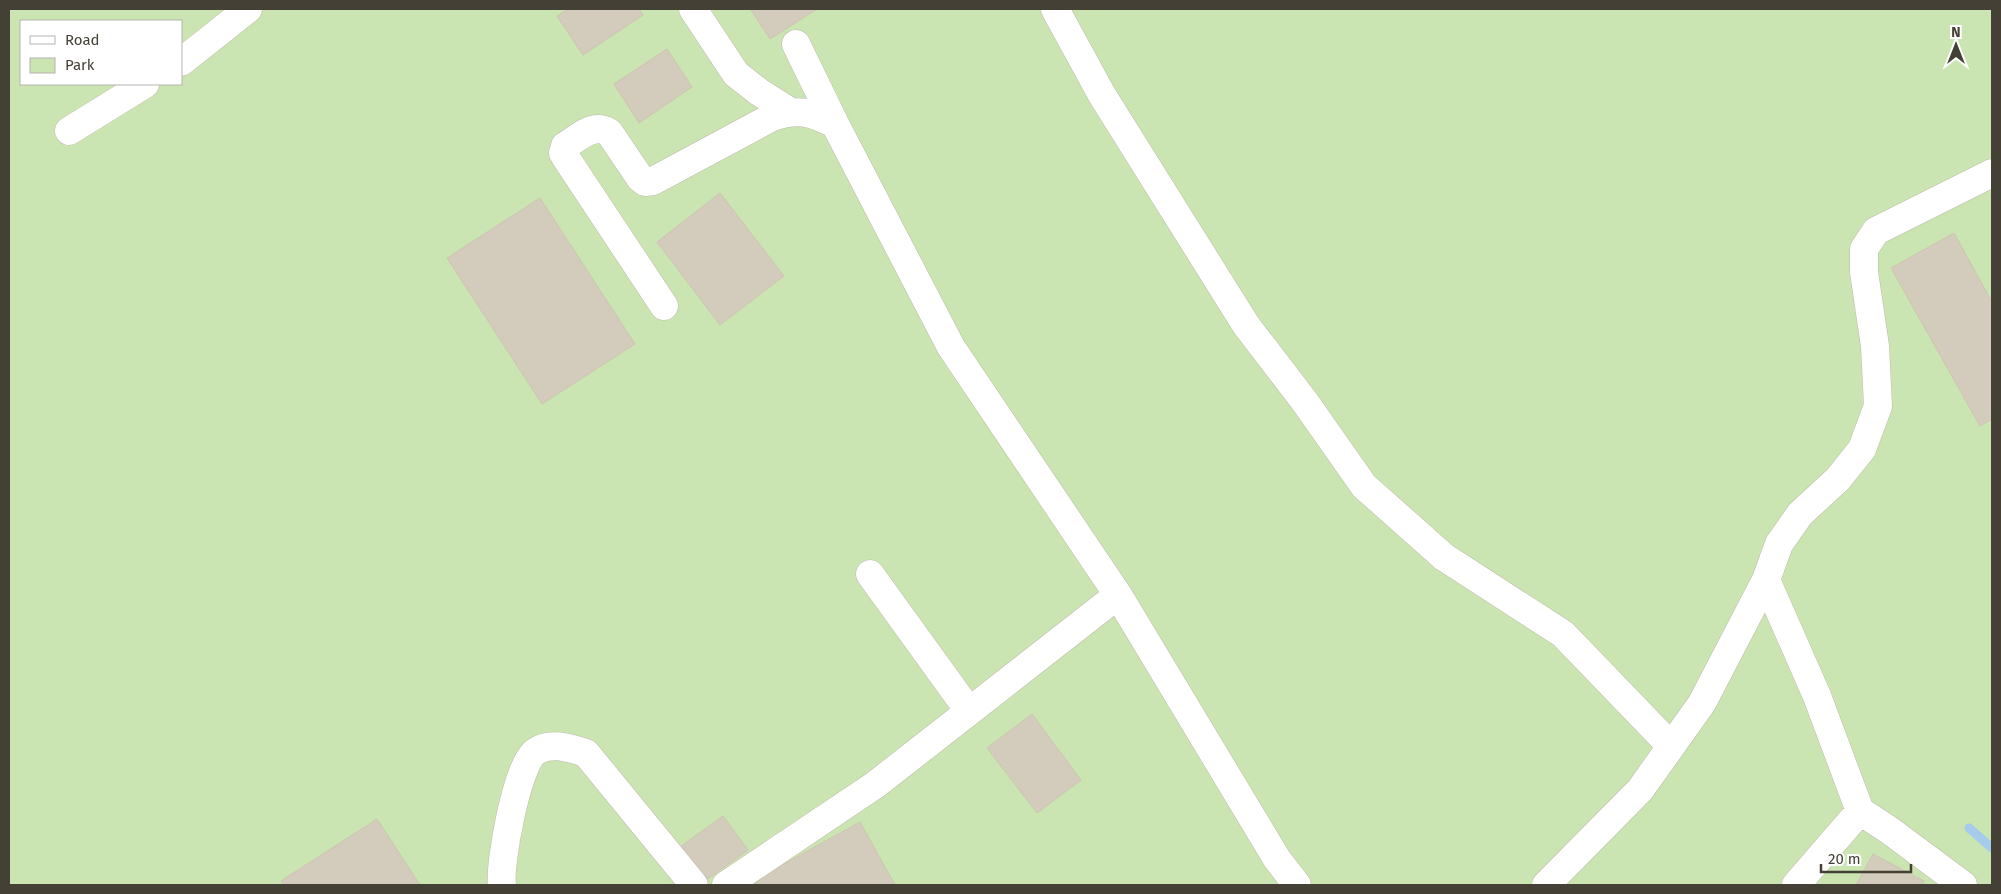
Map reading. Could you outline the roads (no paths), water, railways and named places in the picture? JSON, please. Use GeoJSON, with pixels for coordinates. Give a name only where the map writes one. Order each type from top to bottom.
{"type":"FeatureCollection","features":[{"type":"Feature","properties":{"kind":"street"},"geometry":{"type":"LineString","coordinates":[[182,61],[248,9]]}},
{"type":"Feature","properties":{"kind":"street"},"geometry":{"type":"LineString","coordinates":[[693,9],[736,74],[759,92],[789,111]]}},
{"type":"Feature","properties":{"kind":"street"},"geometry":{"type":"LineString","coordinates":[[1056,9],[1102,95],[1246,325],[1305,402],[1364,486],[1444,557],[1563,634],[1671,746]]}},
{"type":"Feature","properties":{"kind":"street"},"geometry":{"type":"LineString","coordinates":[[796,44],[835,124],[951,348],[1118,595],[1277,859],[1297,885]]}},
{"type":"Feature","properties":{"kind":"street"},"geometry":{"type":"LineString","coordinates":[[69,131],[143,85]]}},
{"type":"Feature","properties":{"kind":"street"},"geometry":{"type":"LineString","coordinates":[[664,306],[566,158],[563,152],[566,146],[594,129],[601,128],[609,132],[640,178],[645,182],[652,181],[772,117],[789,111],[811,113],[835,124]]}},
{"type":"Feature","properties":{"kind":"street"},"geometry":{"type":"LineString","coordinates":[[1546,885],[1640,790],[1702,703],[1766,580],[1779,544],[1800,514],[1838,479],[1862,449],[1878,406],[1875,346],[1864,272],[1864,250],[1876,231],[1992,173]]}},
{"type":"Feature","properties":{"kind":"street"},"geometry":{"type":"LineString","coordinates":[[870,574],[969,712]]}},
{"type":"Feature","properties":{"kind":"street"},"geometry":{"type":"LineString","coordinates":[[1766,580],[1817,696],[1860,812],[1889,830],[1963,885]]}},
{"type":"Feature","properties":{"kind":"street"},"geometry":{"type":"LineString","coordinates":[[726,885],[875,785],[1118,595]]}},
{"type":"Feature","properties":{"kind":"street"},"geometry":{"type":"LineString","coordinates":[[502,885],[509,822],[523,773],[534,753],[550,746],[565,747],[586,753],[694,885]]}},
{"type":"Feature","properties":{"kind":"street"},"geometry":{"type":"LineString","coordinates":[[1796,885],[1860,812]]}},
{"type":"Feature","properties":{"kind":"waterway"},"geometry":{"type":"LineString","coordinates":[[1969,828],[1992,848]]}}]}
